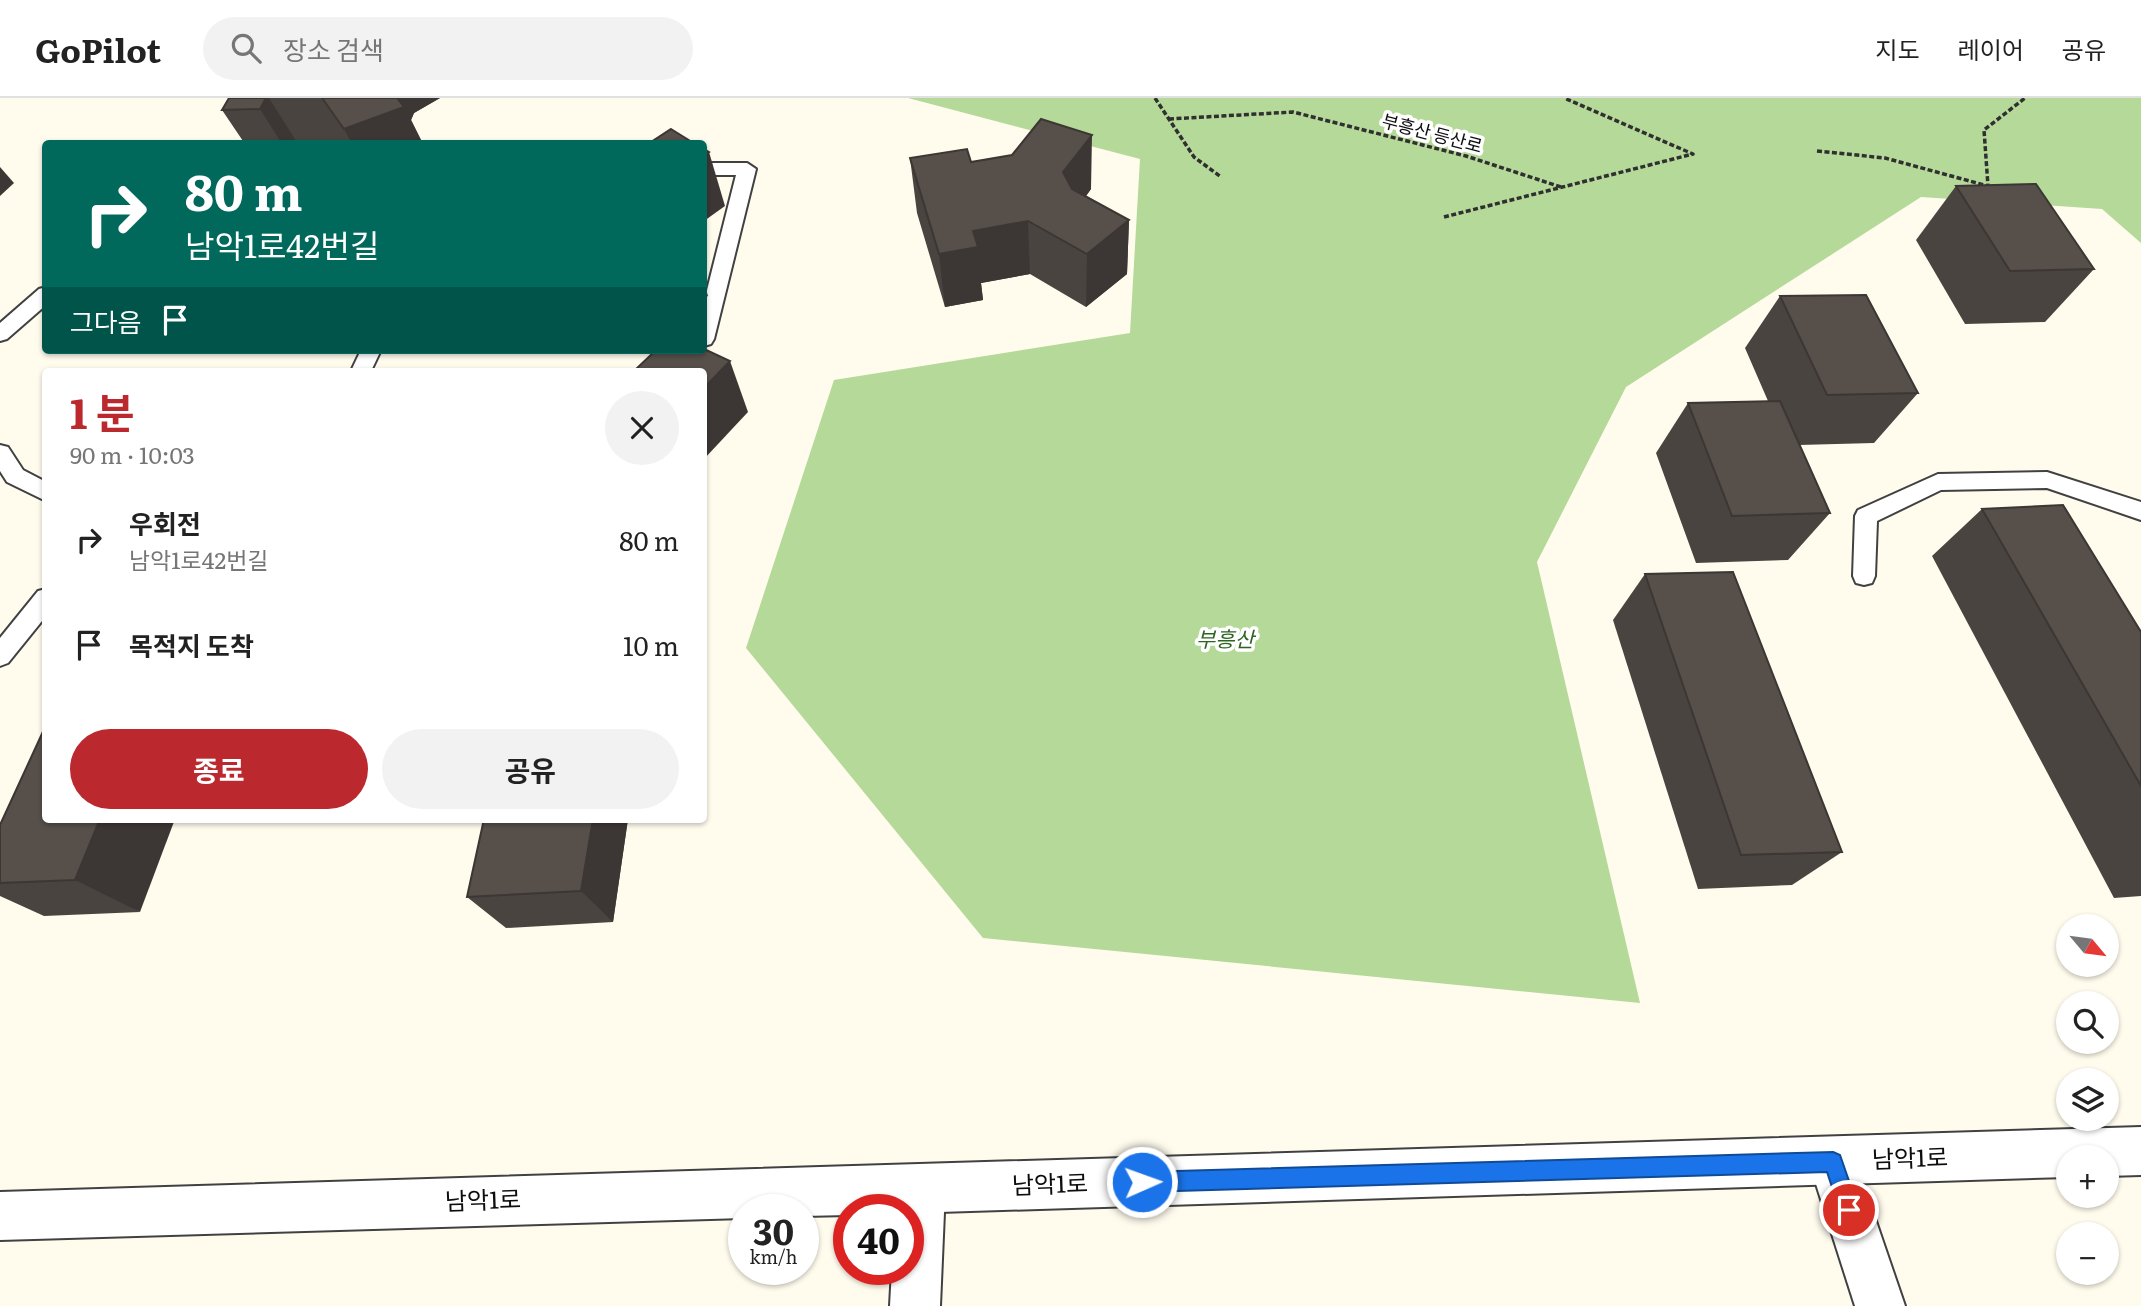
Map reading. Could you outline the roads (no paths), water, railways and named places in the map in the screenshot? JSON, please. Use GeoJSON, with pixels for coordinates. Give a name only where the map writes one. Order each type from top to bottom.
{"type":"FeatureCollection","features":[{"type":"Feature","properties":{"kind":"street","name":"남악1로"},"geometry":{"type":"LineString","coordinates":[[0,1216],[2141,1151]]}},
{"type":"Feature","properties":{"kind":"street"},"geometry":{"type":"LineString","coordinates":[[1833,1162],[1881,1306]]}},
{"type":"Feature","properties":{"kind":"street"},"geometry":{"type":"LineString","coordinates":[[915,1306],[921,1189]]}},
{"type":"Feature","properties":{"kind":"lane"},"geometry":{"type":"LineString","coordinates":[[707,169],[747,169],[707,327]]}},
{"type":"Feature","properties":{"kind":"lane"},"geometry":{"type":"LineString","coordinates":[[0,334],[42,297]]}},
{"type":"Feature","properties":{"kind":"lane"},"geometry":{"type":"LineString","coordinates":[[0,453],[15,476],[42,491]]}},
{"type":"Feature","properties":{"kind":"lane"},"geometry":{"type":"LineString","coordinates":[[1864,576],[1866,516],[1938,482],[2047,480],[2141,511]]}},
{"type":"Feature","properties":{"kind":"lane"},"geometry":{"type":"LineString","coordinates":[[0,656],[42,603]]}},
{"type":"Feature","properties":{"kind":"park label","name":"부흥산"},"geometry":{"type":"Point","coordinates":[1225,640]}}]}
